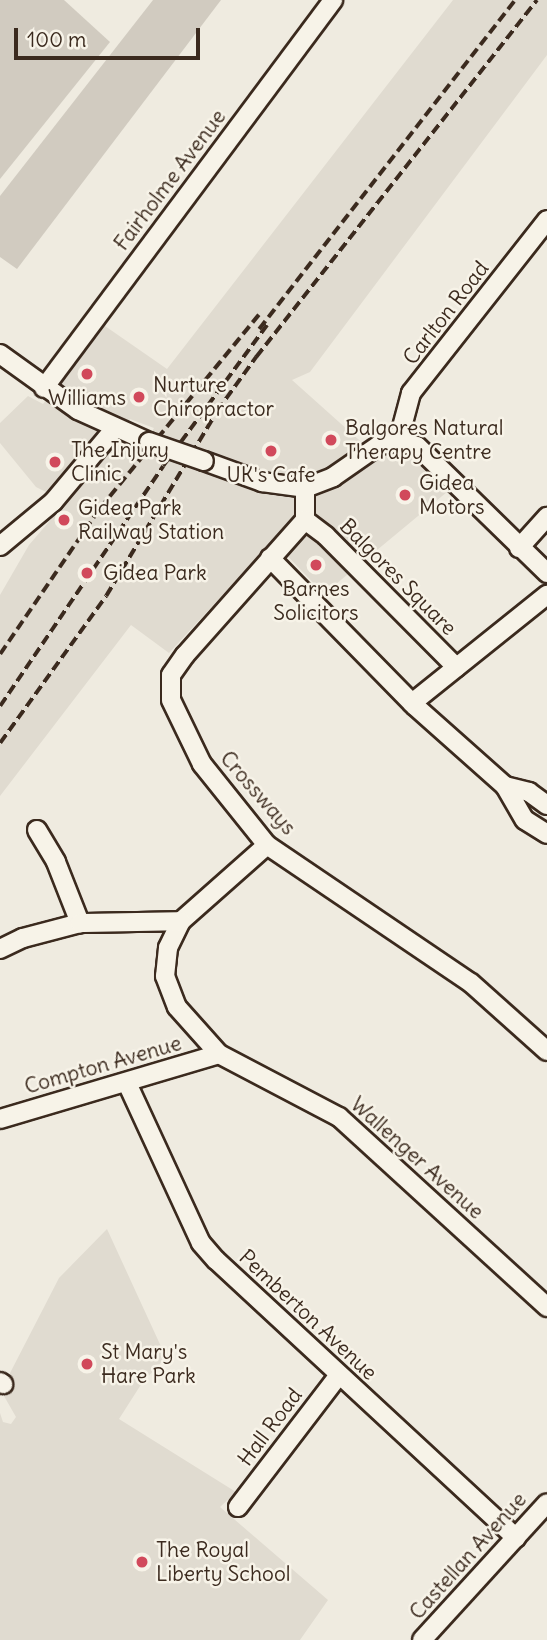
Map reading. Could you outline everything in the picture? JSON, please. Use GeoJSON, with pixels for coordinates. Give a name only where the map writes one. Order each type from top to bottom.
{"type":"FeatureCollection","features":[{"type":"Feature","properties":{"kind":"street","name":"Fairholme Avenue"},"geometry":{"type":"LineString","coordinates":[[44,388],[333,0]]}},
{"type":"Feature","properties":{"kind":"street","name":"Carlton Road"},"geometry":{"type":"LineString","coordinates":[[398,442],[411,393],[547,220]]}},
{"type":"Feature","properties":{"kind":"street"},"geometry":{"type":"LineString","coordinates":[[0,354],[44,388],[115,428],[262,482],[305,488],[333,478],[379,445],[398,442],[426,452],[519,548],[547,573]]}},
{"type":"Feature","properties":{"kind":"street"},"geometry":{"type":"LineString","coordinates":[[0,547],[53,502],[115,428]]}},
{"type":"Feature","properties":{"kind":"street"},"geometry":{"type":"LineString","coordinates":[[305,488],[305,520]]}},
{"type":"Feature","properties":{"kind":"street"},"geometry":{"type":"LineString","coordinates":[[519,548],[547,517]]}},
{"type":"Feature","properties":{"kind":"street","name":"Crossways"},"geometry":{"type":"LineString","coordinates":[[305,520],[185,655],[171,675],[169,687],[202,764],[267,845],[471,984],[547,1051]]}},
{"type":"Feature","properties":{"kind":"street","name":"Balgores Square"},"geometry":{"type":"LineString","coordinates":[[305,520],[326,536],[456,667]]}},
{"type":"Feature","properties":{"kind":"street"},"geometry":{"type":"LineString","coordinates":[[270,558],[412,703],[505,786],[516,811],[547,834]]}},
{"type":"Feature","properties":{"kind":"street"},"geometry":{"type":"LineString","coordinates":[[412,703],[547,595]]}},
{"type":"Feature","properties":{"kind":"street"},"geometry":{"type":"LineString","coordinates":[[505,786],[529,792],[547,805]]}},
{"type":"Feature","properties":{"kind":"street"},"geometry":{"type":"LineString","coordinates":[[37,830],[56,862],[80,923]]}},
{"type":"Feature","properties":{"kind":"street","name":"Wallenger Avenue"},"geometry":{"type":"LineString","coordinates":[[267,845],[181,921],[169,948],[165,976],[177,1007],[219,1054],[339,1117],[547,1307]]}},
{"type":"Feature","properties":{"kind":"street"},"geometry":{"type":"LineString","coordinates":[[0,949],[23,937],[80,923],[181,921]]}},
{"type":"Feature","properties":{"kind":"street","name":"Compton Avenue"},"geometry":{"type":"LineString","coordinates":[[0,1119],[219,1054]]}},
{"type":"Feature","properties":{"kind":"street","name":"Pemberton Avenue"},"geometry":{"type":"LineString","coordinates":[[127,1083],[201,1242],[516,1538]]}},
{"type":"Feature","properties":{"kind":"street","name":"Hall Road"},"geometry":{"type":"LineString","coordinates":[[238,1507],[339,1374]]}},
{"type":"Feature","properties":{"kind":"street","name":"Castellan Avenue"},"geometry":{"type":"LineString","coordinates":[[422,1640],[547,1503]]}},
{"type":"Feature","properties":{"kind":"shaded area"},"geometry":{"type":"Polygon","coordinates":[[[0,0],[64,0],[110,42],[0,179],[0,0]]]}},
{"type":"Feature","properties":{"kind":"shaded area"},"geometry":{"type":"Polygon","coordinates":[[[153,0],[221,0],[17,269],[0,257],[0,196],[153,0]]]}},
{"type":"Feature","properties":{"kind":"shaded area"},"geometry":{"type":"Polygon","coordinates":[[[453,0],[547,0],[547,55],[310,372],[292,380],[377,456],[405,450],[427,458],[453,487],[324,594],[276,544],[265,549],[169,653],[131,625],[0,796],[0,595],[29,545],[66,502],[36,487],[0,443],[0,423],[28,396],[43,404],[105,326],[167,369],[453,0]],[[130,419],[113,442],[138,456],[154,428],[130,419]]]}},
{"type":"Feature","properties":{"kind":"shaded area","name":"The Royal Liberty School"},"geometry":{"type":"Polygon","coordinates":[[[107,1229],[164,1353],[169,1354],[142,1383],[119,1419],[236,1492],[220,1507],[328,1600],[300,1640],[0,1640],[0,1413],[3,1422],[11,1424],[16,1417],[4,1396],[9,1375],[59,1278],[107,1229]]]}},
{"type":"Feature","properties":{"kind":"railway"},"geometry":{"type":"LineString","coordinates":[[259,329],[515,0]]}},
{"type":"Feature","properties":{"kind":"railway"},"geometry":{"type":"LineString","coordinates":[[0,743],[106,596],[217,411],[256,357],[537,0]]}},
{"type":"Feature","properties":{"kind":"railway"},"geometry":{"type":"LineString","coordinates":[[0,654],[100,508],[261,312]]}},
{"type":"Feature","properties":{"kind":"railway"},"geometry":{"type":"LineString","coordinates":[[0,706],[163,466],[267,325]]}},
{"type":"Feature","properties":{"kind":"place","name":"Williams"},"geometry":{"type":"Point","coordinates":[87,374]}},
{"type":"Feature","properties":{"kind":"place","name":"Nurture Chiropractor"},"geometry":{"type":"Point","coordinates":[139,397]}},
{"type":"Feature","properties":{"kind":"place","name":"Balgores Natural Therapy Centre"},"geometry":{"type":"Point","coordinates":[331,440]}},
{"type":"Feature","properties":{"kind":"place","name":"UK's Cafe"},"geometry":{"type":"Point","coordinates":[271,451]}},
{"type":"Feature","properties":{"kind":"place","name":"The Injury Clinic"},"geometry":{"type":"Point","coordinates":[55,462]}},
{"type":"Feature","properties":{"kind":"place","name":"Gidea Motors"},"geometry":{"type":"Point","coordinates":[405,495]}},
{"type":"Feature","properties":{"kind":"place","name":"Gidea Park Railway Station"},"geometry":{"type":"Point","coordinates":[64,520]}},
{"type":"Feature","properties":{"kind":"place","name":"Barnes Solicitors"},"geometry":{"type":"Point","coordinates":[316,565]}},
{"type":"Feature","properties":{"kind":"place","name":"Gidea Park"},"geometry":{"type":"Point","coordinates":[87,573]}},
{"type":"Feature","properties":{"kind":"place","name":"St Mary's Hare Park"},"geometry":{"type":"Point","coordinates":[87,1364]}},
{"type":"Feature","properties":{"kind":"place","name":"The Royal Liberty School"},"geometry":{"type":"Point","coordinates":[142,1562]}}]}
